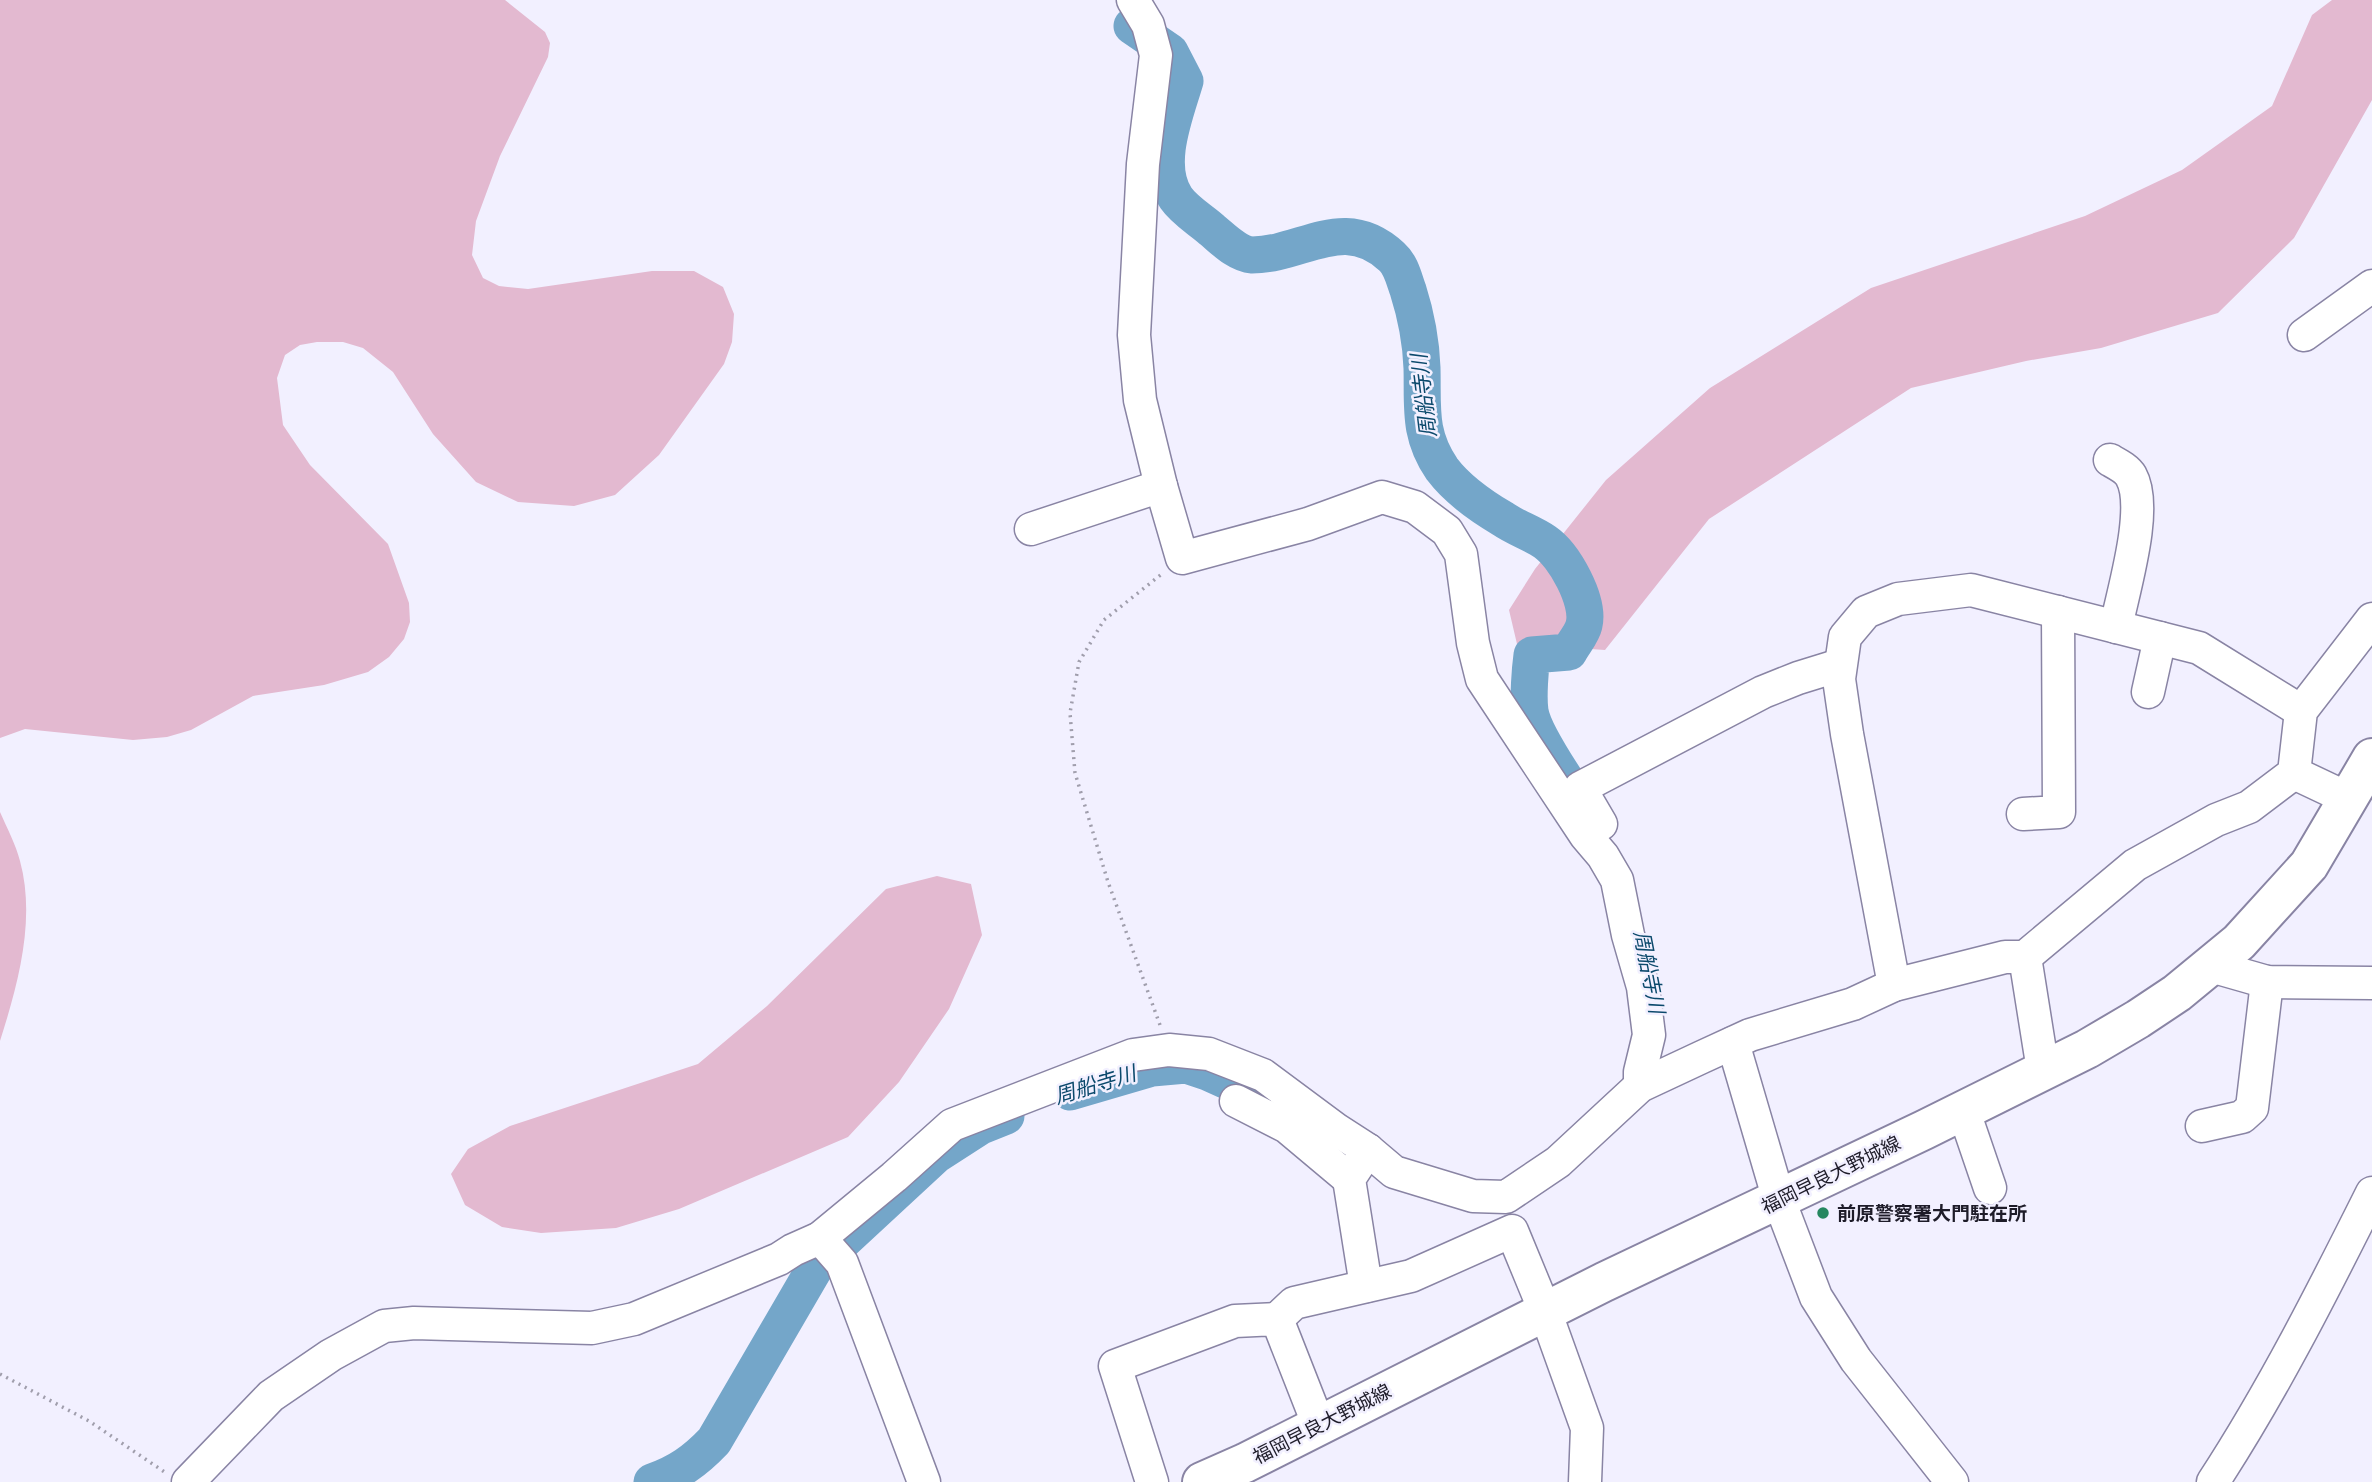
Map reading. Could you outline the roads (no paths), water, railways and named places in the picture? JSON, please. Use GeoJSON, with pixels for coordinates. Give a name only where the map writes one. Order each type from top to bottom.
{"type":"FeatureCollection","features":[{"type":"Feature","properties":{"kind":"main road","name":"福岡早良大野城線"},"geometry":{"type":"LineString","coordinates":[[1202,1482],[1245,1463],[1545,1311],[2087,1049],[2138,1019],[2177,993],[2239,942],[2309,865],[2372,758]]}},
{"type":"Feature","properties":{"kind":"street"},"geometry":{"type":"LineString","coordinates":[[1146,27],[1143,164],[1134,335],[1140,400],[1182,558],[1308,524],[1382,497],[1415,507],[1447,531],[1461,554],[1469,597],[1473,643],[1482,679],[1617,880],[1628,935],[1643,987],[1649,1035],[1640,1072],[1649,1082]]}},
{"type":"Feature","properties":{"kind":"street"},"geometry":{"type":"LineString","coordinates":[[2304,335],[2372,286]]}},
{"type":"Feature","properties":{"kind":"street"},"geometry":{"type":"LineString","coordinates":[[2110,460],[2131,475],[2138,496],[2137,527],[2116,627]]}},
{"type":"Feature","properties":{"kind":"street"},"geometry":{"type":"LineString","coordinates":[[1031,529],[1161,486]]}},
{"type":"Feature","properties":{"kind":"street"},"geometry":{"type":"LineString","coordinates":[[1894,985],[1839,679],[1845,637],[1866,612],[1898,599],[1970,590],[2199,648],[2301,711]]}},
{"type":"Feature","properties":{"kind":"street"},"geometry":{"type":"LineString","coordinates":[[2023,814],[2067,811],[2058,612]]}},
{"type":"Feature","properties":{"kind":"street"},"geometry":{"type":"LineString","coordinates":[[1236,1101],[1358,1164],[1473,1196],[1506,1197],[1558,1162],[1649,1082],[1750,1035],[1853,1004],[1894,985],[2005,957],[2025,957],[2135,865],[2216,820],[2249,807],[2294,773],[2301,711],[2372,619]]}},
{"type":"Feature","properties":{"kind":"street"},"geometry":{"type":"LineString","coordinates":[[2148,692],[2160,638]]}},
{"type":"Feature","properties":{"kind":"street"},"geometry":{"type":"LineString","coordinates":[[1597,848],[1603,829],[1580,788],[1763,692],[1840,665]]}},
{"type":"Feature","properties":{"kind":"street"},"geometry":{"type":"LineString","coordinates":[[2294,773],[2349,799]]}},
{"type":"Feature","properties":{"kind":"street"},"geometry":{"type":"LineString","coordinates":[[2025,957],[2043,1070]]}},
{"type":"Feature","properties":{"kind":"street"},"geometry":{"type":"LineString","coordinates":[[2211,966],[2267,982],[2372,983]]}},
{"type":"Feature","properties":{"kind":"street"},"geometry":{"type":"LineString","coordinates":[[2202,1126],[2242,1117],[2252,1108],[2267,982]]}},
{"type":"Feature","properties":{"kind":"street"},"geometry":{"type":"LineString","coordinates":[[1734,1043],[1779,1200],[1816,1297],[1856,1360],[1952,1482]]}},
{"type":"Feature","properties":{"kind":"street"},"geometry":{"type":"LineString","coordinates":[[178,1478],[271,1396],[331,1356],[384,1326],[414,1323],[592,1328],[634,1319],[779,1259],[820,1238],[952,1125],[1133,1055],[1169,1050],[1209,1054],[1263,1075],[1337,1130],[1358,1164],[1366,1286]]}},
{"type":"Feature","properties":{"kind":"street"},"geometry":{"type":"LineString","coordinates":[[1963,1109],[1990,1188]]}},
{"type":"Feature","properties":{"kind":"street"},"geometry":{"type":"LineString","coordinates":[[2213,1482],[2240,1441],[2336,1266],[2372,1193]]}},
{"type":"Feature","properties":{"kind":"street"},"geometry":{"type":"LineString","coordinates":[[1152,1482],[1115,1366],[1235,1321],[1277,1319],[1294,1303],[1411,1276],[1512,1231],[1545,1311],[1587,1427],[1585,1482]]}},
{"type":"Feature","properties":{"kind":"street"},"geometry":{"type":"LineString","coordinates":[[820,1238],[842,1263],[924,1482]]}},
{"type":"Feature","properties":{"kind":"street"},"geometry":{"type":"LineString","coordinates":[[1277,1319],[1319,1426]]}},
{"type":"Feature","properties":{"kind":"waterway","name":"周船寺川"},"geometry":{"type":"LineString","coordinates":[[1132,26],[1170,52],[1185,81],[1168,140],[1167,171],[1176,198],[1188,211],[1230,246],[1246,254],[1271,253],[1323,239],[1357,238],[1374,244],[1398,264],[1418,328],[1423,420],[1434,456],[1448,476],[1470,497],[1552,548],[1574,579],[1579,592],[1585,615],[1581,632],[1569,652],[1532,655],[1529,691],[1532,719],[1549,753],[1575,794]]}},
{"type":"Feature","properties":{"kind":"waterway","name":"周船寺川"},"geometry":{"type":"LineString","coordinates":[[1070,1092],[1152,1068],[1186,1065],[1287,1108],[1312,1127]]}},
{"type":"Feature","properties":{"kind":"waterway","name":"周船寺川"},"geometry":{"type":"LineString","coordinates":[[652,1482],[686,1466],[714,1441],[816,1266],[936,1155],[981,1126],[1006,1116]]}},
{"type":"Feature","properties":{"kind":"place","name":"前原警察署大門駐在所"},"geometry":{"type":"Point","coordinates":[1823,1213]}}]}
